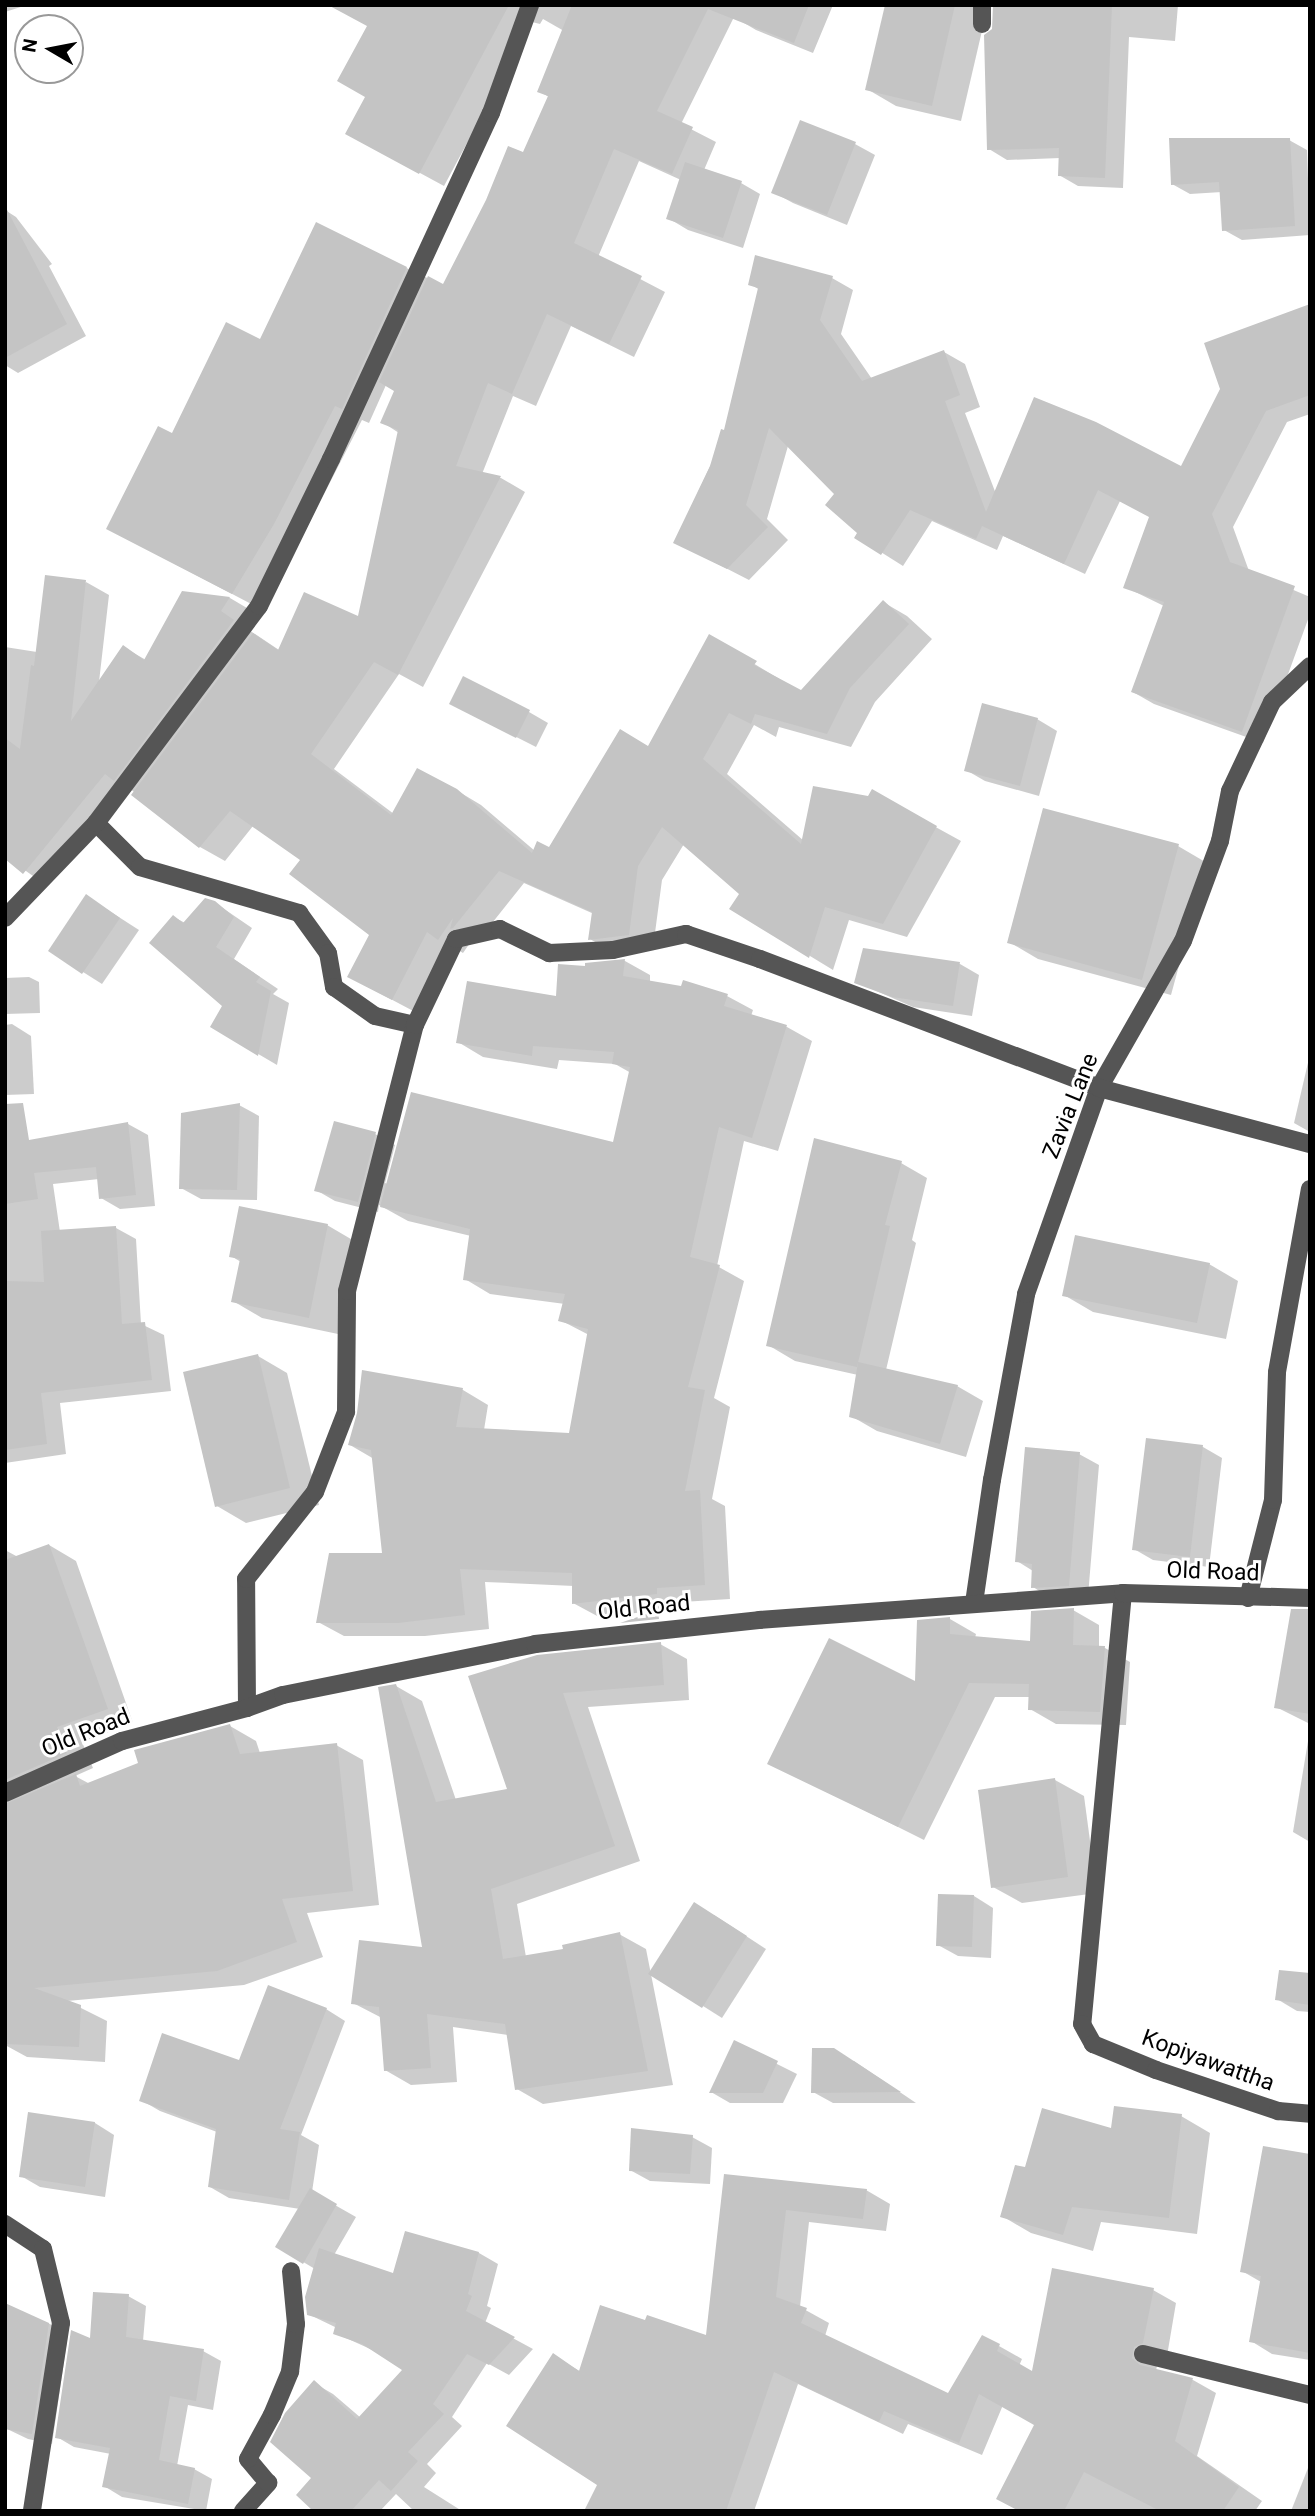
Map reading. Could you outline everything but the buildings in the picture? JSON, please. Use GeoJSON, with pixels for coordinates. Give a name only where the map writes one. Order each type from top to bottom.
{"type":"FeatureCollection","features":[{"type":"Feature","properties":{"kind":"street"},"geometry":{"type":"LineString","coordinates":[[5,918],[96,823],[259,606],[331,460],[491,114],[530,5]]}},
{"type":"Feature","properties":{"kind":"street"},"geometry":{"type":"LineString","coordinates":[[982,5],[982,24]]}},
{"type":"Feature","properties":{"kind":"street","name":"Zavia Lane"},"geometry":{"type":"LineString","coordinates":[[974,1603],[992,1480],[1026,1294],[1099,1088],[1183,941],[1220,841],[1230,791],[1272,702],[1310,666]]}},
{"type":"Feature","properties":{"kind":"street"},"geometry":{"type":"LineString","coordinates":[[96,823],[140,867],[299,912],[328,953],[334,987],[375,1016],[415,1025]]}},
{"type":"Feature","properties":{"kind":"street"},"geometry":{"type":"LineString","coordinates":[[247,1708],[246,1579],[315,1492],[346,1412],[347,1291],[415,1025],[456,939],[500,929],[549,953],[613,950],[685,934],[760,959],[1099,1088],[1310,1144]]}},
{"type":"Feature","properties":{"kind":"street"},"geometry":{"type":"LineString","coordinates":[[1248,1598],[1273,1500],[1277,1372],[1310,1189]]}},
{"type":"Feature","properties":{"kind":"street","name":"Old Road"},"geometry":{"type":"LineString","coordinates":[[5,1793],[122,1741],[247,1708],[283,1695],[535,1644],[759,1619],[1123,1593],[1310,1598]]}},
{"type":"Feature","properties":{"kind":"street","name":"Kopiyawattha"},"geometry":{"type":"LineString","coordinates":[[1123,1593],[1082,2024],[1093,2044],[1156,2070],[1278,2111],[1310,2114]]}},
{"type":"Feature","properties":{"kind":"street"},"geometry":{"type":"LineString","coordinates":[[5,2224],[43,2249],[61,2323],[32,2511]]}},
{"type":"Feature","properties":{"kind":"street"},"geometry":{"type":"LineString","coordinates":[[243,2511],[268,2483],[248,2459],[272,2415],[290,2372],[296,2323],[290,2272]]}},
{"type":"Feature","properties":{"kind":"street"},"geometry":{"type":"LineString","coordinates":[[1143,2354],[1310,2395]]}}]}
